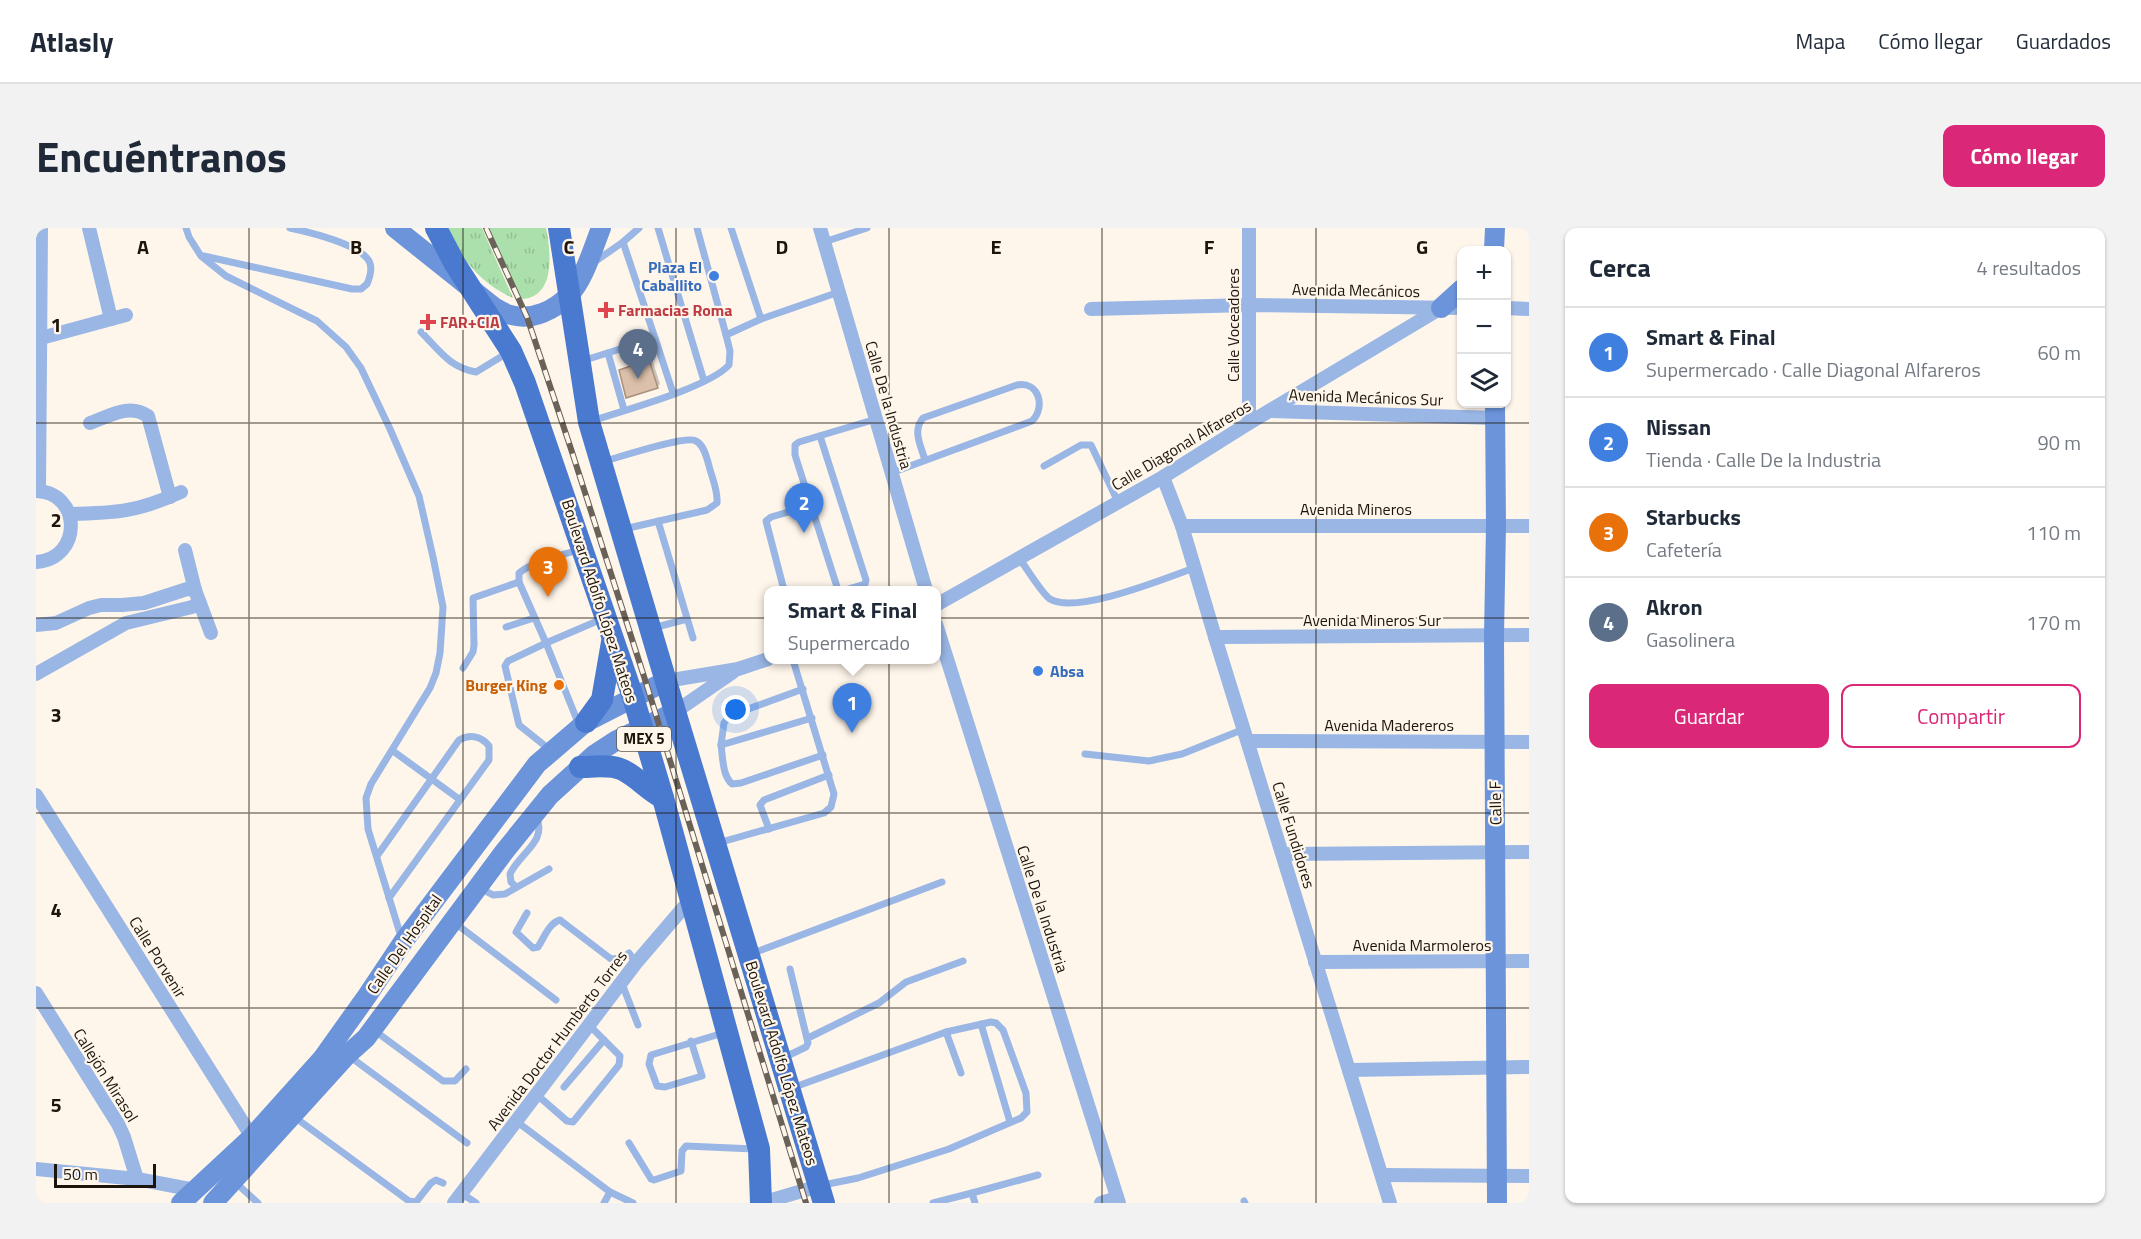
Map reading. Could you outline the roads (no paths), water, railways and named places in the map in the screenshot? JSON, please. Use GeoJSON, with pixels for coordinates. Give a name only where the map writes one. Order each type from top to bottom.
{"type":"FeatureCollection","features":[{"type":"Feature","properties":{"kind":"main road","name":"Boulevard Adolfo López Mateos"},"geometry":{"type":"LineString","coordinates":[[436,228],[511,351],[525,383],[584,548],[633,697],[728,1032],[759,1149],[761,1203]]}},
{"type":"Feature","properties":{"kind":"main road","name":"Boulevard Adolfo López Mateos"},"geometry":{"type":"LineString","coordinates":[[559,228],[590,422],[675,712],[822,1195]]}},
{"type":"Feature","properties":{"kind":"main road"},"geometry":{"type":"LineString","coordinates":[[583,725],[602,700],[610,626]]}},
{"type":"Feature","properties":{"kind":"main road"},"geometry":{"type":"LineString","coordinates":[[580,767],[607,767],[622,770],[663,798]]}},
{"type":"Feature","properties":{"kind":"street"},"geometry":{"type":"LineString","coordinates":[[36,562],[52,558],[67,544],[71,524],[69,514],[58,498],[38,491],[41,228]]}},
{"type":"Feature","properties":{"kind":"street"},"geometry":{"type":"LineString","coordinates":[[89,228],[111,319]]}},
{"type":"Feature","properties":{"kind":"street"},"geometry":{"type":"LineString","coordinates":[[394,228],[494,307],[510,315],[527,317],[545,313],[570,294],[585,268],[601,228]]}},
{"type":"Feature","properties":{"kind":"street","name":"Calle De la Industria"},"geometry":{"type":"LineString","coordinates":[[820,228],[925,586]]}},
{"type":"Feature","properties":{"kind":"street","name":"Calle Voceadores"},"geometry":{"type":"LineString","coordinates":[[1249,228],[1249,423]]}},
{"type":"Feature","properties":{"kind":"street"},"geometry":{"type":"LineString","coordinates":[[1441,308],[1457,293]]}},
{"type":"Feature","properties":{"kind":"street","name":"Avenida Mecánicos"},"geometry":{"type":"LineString","coordinates":[[1091,309],[1249,305],[1457,308]]}},
{"type":"Feature","properties":{"kind":"street","name":"Calle Diagonal Alfareros"},"geometry":{"type":"LineString","coordinates":[[941,602],[1163,477],[1441,308]]}},
{"type":"Feature","properties":{"kind":"street"},"geometry":{"type":"LineString","coordinates":[[1511,308],[1529,309]]}},
{"type":"Feature","properties":{"kind":"street"},"geometry":{"type":"LineString","coordinates":[[41,338],[126,315]]}},
{"type":"Feature","properties":{"kind":"street"},"geometry":{"type":"LineString","coordinates":[[69,514],[131,511],[175,495],[148,416],[141,411],[128,409],[90,423]]}},
{"type":"Feature","properties":{"kind":"street","name":"Avenida Mecánicos Sur"},"geometry":{"type":"LineString","coordinates":[[1271,411],[1495,411]]}},
{"type":"Feature","properties":{"kind":"street","name":"Calle F"},"geometry":{"type":"LineString","coordinates":[[1495,411],[1497,1203]]}},
{"type":"Feature","properties":{"kind":"street","name":"Calle Fundidores"},"geometry":{"type":"LineString","coordinates":[[1163,477],[1182,526],[1390,1203]]}},
{"type":"Feature","properties":{"kind":"street","name":"Avenida Mineros"},"geometry":{"type":"LineString","coordinates":[[1182,526],[1529,526]]}},
{"type":"Feature","properties":{"kind":"street"},"geometry":{"type":"LineString","coordinates":[[185,550],[197,595],[211,633]]}},
{"type":"Feature","properties":{"kind":"street"},"geometry":{"type":"LineString","coordinates":[[36,625],[56,623],[101,605],[122,606],[152,601],[189,588],[197,595],[197,604],[192,607],[126,623],[36,674]]}},
{"type":"Feature","properties":{"kind":"street"},"geometry":{"type":"LineString","coordinates":[[122,606],[126,623]]}},
{"type":"Feature","properties":{"kind":"street","name":"Avenida Mineros Sur"},"geometry":{"type":"LineString","coordinates":[[1215,637],[1529,635]]}},
{"type":"Feature","properties":{"kind":"street","name":"Calle De la Industria"},"geometry":{"type":"LineString","coordinates":[[941,640],[1118,1201]]}},
{"type":"Feature","properties":{"kind":"street"},"geometry":{"type":"LineString","coordinates":[[666,681],[738,669],[764,660]]}},
{"type":"Feature","properties":{"kind":"street"},"geometry":{"type":"LineString","coordinates":[[675,712],[738,669]]}},
{"type":"Feature","properties":{"kind":"street","name":"Calle Del Hospital"},"geometry":{"type":"LineString","coordinates":[[192,1199],[322,1059],[403,942],[537,764],[583,725],[666,681]]}},
{"type":"Feature","properties":{"kind":"street","name":"Calle Del Hospital"},"geometry":{"type":"LineString","coordinates":[[213,1203],[347,1055],[366,1038],[478,887],[550,795],[594,755],[617,740],[675,712]]}},
{"type":"Feature","properties":{"kind":"street","name":"Avenida Madereros"},"geometry":{"type":"LineString","coordinates":[[1246,735],[1529,742]]}},
{"type":"Feature","properties":{"kind":"street","name":"Calle Porvenir"},"geometry":{"type":"LineString","coordinates":[[36,795],[252,1137]]}},
{"type":"Feature","properties":{"kind":"street"},"geometry":{"type":"LineString","coordinates":[[1283,854],[1529,852]]}},
{"type":"Feature","properties":{"kind":"street","name":"Avenida Doctor Humberto Torres"},"geometry":{"type":"LineString","coordinates":[[458,1198],[621,981],[690,900]]}},
{"type":"Feature","properties":{"kind":"street","name":"Avenida Marmoleros"},"geometry":{"type":"LineString","coordinates":[[1315,962],[1529,961]]}},
{"type":"Feature","properties":{"kind":"street","name":"Callejón Mirasol"},"geometry":{"type":"LineString","coordinates":[[36,993],[118,1124],[136,1179]]}},
{"type":"Feature","properties":{"kind":"street"},"geometry":{"type":"LineString","coordinates":[[1349,1070],[1529,1067]]}},
{"type":"Feature","properties":{"kind":"street"},"geometry":{"type":"LineString","coordinates":[[36,1169],[136,1179],[192,1199]]}},
{"type":"Feature","properties":{"kind":"street"},"geometry":{"type":"LineString","coordinates":[[1383,1175],[1529,1176]]}},
{"type":"Feature","properties":{"kind":"street"},"geometry":{"type":"LineString","coordinates":[[761,1203],[822,1195]]}},
{"type":"Feature","properties":{"kind":"street"},"geometry":{"type":"LineString","coordinates":[[1101,1203],[1118,1201]]}},
{"type":"Feature","properties":{"kind":"lane"},"geometry":{"type":"LineString","coordinates":[[186,228],[201,256],[226,276],[317,321],[346,347],[361,368],[419,496],[443,607],[442,635],[436,673],[430,688],[371,784],[366,798],[367,822],[403,942]]}},
{"type":"Feature","properties":{"kind":"lane"},"geometry":{"type":"LineString","coordinates":[[201,256],[352,289],[361,288],[367,284],[371,268],[368,259],[340,243],[290,228]]}},
{"type":"Feature","properties":{"kind":"lane"},"geometry":{"type":"LineString","coordinates":[[585,268],[639,228]]}},
{"type":"Feature","properties":{"kind":"lane"},"geometry":{"type":"LineString","coordinates":[[658,228],[704,381]]}},
{"type":"Feature","properties":{"kind":"lane"},"geometry":{"type":"LineString","coordinates":[[590,422],[704,381],[716,376],[729,365],[730,351],[697,228]]}},
{"type":"Feature","properties":{"kind":"lane"},"geometry":{"type":"LineString","coordinates":[[731,228],[761,319]]}},
{"type":"Feature","properties":{"kind":"lane"},"geometry":{"type":"LineString","coordinates":[[824,242],[867,228]]}},
{"type":"Feature","properties":{"kind":"lane"},"geometry":{"type":"LineString","coordinates":[[623,242],[673,393]]}},
{"type":"Feature","properties":{"kind":"lane"},"geometry":{"type":"LineString","coordinates":[[726,335],[761,319],[838,292]]}},
{"type":"Feature","properties":{"kind":"lane"},"geometry":{"type":"LineString","coordinates":[[421,332],[452,364],[463,370],[476,372],[511,351]]}},
{"type":"Feature","properties":{"kind":"lane"},"geometry":{"type":"LineString","coordinates":[[580,361],[655,338]]}},
{"type":"Feature","properties":{"kind":"lane"},"geometry":{"type":"LineString","coordinates":[[608,353],[624,410]]}},
{"type":"Feature","properties":{"kind":"lane"},"geometry":{"type":"LineString","coordinates":[[891,473],[1032,421],[1038,415],[1040,408],[1037,395],[1031,386],[1025,383],[1017,384],[922,418],[917,431],[925,460]]}},
{"type":"Feature","properties":{"kind":"lane"},"geometry":{"type":"LineString","coordinates":[[836,586],[794,450],[799,442],[876,419]]}},
{"type":"Feature","properties":{"kind":"lane"},"geometry":{"type":"LineString","coordinates":[[820,436],[866,577],[865,584],[859,586]]}},
{"type":"Feature","properties":{"kind":"lane"},"geometry":{"type":"LineString","coordinates":[[602,462],[687,439],[698,442],[717,492],[717,503],[707,510],[621,530]]}},
{"type":"Feature","properties":{"kind":"lane"},"geometry":{"type":"LineString","coordinates":[[1044,466],[1081,445],[1091,445],[1118,502]]}},
{"type":"Feature","properties":{"kind":"lane"},"geometry":{"type":"LineString","coordinates":[[783,586],[766,521],[771,517],[810,506]]}},
{"type":"Feature","properties":{"kind":"lane"},"geometry":{"type":"LineString","coordinates":[[658,521],[693,638]]}},
{"type":"Feature","properties":{"kind":"lane"},"geometry":{"type":"LineString","coordinates":[[583,725],[534,618],[519,582],[519,573],[534,564],[584,548]]}},
{"type":"Feature","properties":{"kind":"lane"},"geometry":{"type":"LineString","coordinates":[[1019,558],[1049,598],[1060,602],[1077,603],[1132,591],[1195,568]]}},
{"type":"Feature","properties":{"kind":"lane"},"geometry":{"type":"LineString","coordinates":[[463,668],[473,652],[474,645],[473,598],[476,595],[519,582]]}},
{"type":"Feature","properties":{"kind":"lane"},"geometry":{"type":"LineString","coordinates":[[506,627],[534,618]]}},
{"type":"Feature","properties":{"kind":"lane"},"geometry":{"type":"LineString","coordinates":[[650,628],[687,619]]}},
{"type":"Feature","properties":{"kind":"lane"},"geometry":{"type":"LineString","coordinates":[[551,751],[519,725],[506,666],[508,662],[546,643],[610,626]]}},
{"type":"Feature","properties":{"kind":"lane"},"geometry":{"type":"LineString","coordinates":[[715,844],[824,813],[834,802],[829,775],[794,664]]}},
{"type":"Feature","properties":{"kind":"lane"},"geometry":{"type":"LineString","coordinates":[[803,689],[729,716],[724,723],[721,745],[728,782],[741,783],[823,755]]}},
{"type":"Feature","properties":{"kind":"lane"},"geometry":{"type":"LineString","coordinates":[[721,745],[812,718]]}},
{"type":"Feature","properties":{"kind":"lane"},"geometry":{"type":"LineString","coordinates":[[1085,753],[1149,761],[1246,735]]}},
{"type":"Feature","properties":{"kind":"lane"},"geometry":{"type":"LineString","coordinates":[[377,856],[459,740],[475,736],[484,741],[489,746],[489,760],[389,898]]}},
{"type":"Feature","properties":{"kind":"lane"},"geometry":{"type":"LineString","coordinates":[[393,751],[459,799]]}},
{"type":"Feature","properties":{"kind":"lane"},"geometry":{"type":"LineString","coordinates":[[769,829],[761,811],[760,805],[764,800],[829,775]]}},
{"type":"Feature","properties":{"kind":"lane"},"geometry":{"type":"LineString","coordinates":[[516,888],[511,882],[510,874],[540,835],[540,826],[535,813]]}},
{"type":"Feature","properties":{"kind":"lane"},"geometry":{"type":"LineString","coordinates":[[478,887],[498,896],[549,868]]}},
{"type":"Feature","properties":{"kind":"lane"},"geometry":{"type":"LineString","coordinates":[[749,955],[942,882]]}},
{"type":"Feature","properties":{"kind":"lane"},"geometry":{"type":"LineString","coordinates":[[527,913],[516,932],[533,948],[538,947],[552,925],[560,920],[610,959],[621,958],[629,953],[636,963]]}},
{"type":"Feature","properties":{"kind":"lane"},"geometry":{"type":"LineString","coordinates":[[453,921],[556,1000]]}},
{"type":"Feature","properties":{"kind":"lane"},"geometry":{"type":"LineString","coordinates":[[808,1038],[879,1003],[906,982],[963,961]]}},
{"type":"Feature","properties":{"kind":"lane"},"geometry":{"type":"LineString","coordinates":[[781,1059],[806,1047],[808,1038],[790,969]]}},
{"type":"Feature","properties":{"kind":"lane"},"geometry":{"type":"LineString","coordinates":[[621,981],[638,1025]]}},
{"type":"Feature","properties":{"kind":"lane"},"geometry":{"type":"LineString","coordinates":[[789,1089],[946,1032],[990,1022],[996,1023],[1003,1030],[1026,1093],[1027,1112],[1021,1118],[949,1149],[858,1178],[822,1195]]}},
{"type":"Feature","properties":{"kind":"lane"},"geometry":{"type":"LineString","coordinates":[[981,1024],[1010,1122]]}},
{"type":"Feature","properties":{"kind":"lane"},"geometry":{"type":"LineString","coordinates":[[536,1094],[567,1121],[573,1122],[621,1060],[620,1056],[589,1025]]}},
{"type":"Feature","properties":{"kind":"lane"},"geometry":{"type":"LineString","coordinates":[[372,1029],[443,1081],[455,1081],[466,1069]]}},
{"type":"Feature","properties":{"kind":"lane"},"geometry":{"type":"LineString","coordinates":[[691,1041],[702,1076],[665,1087],[657,1086],[648,1060],[651,1055],[691,1041],[728,1032]]}},
{"type":"Feature","properties":{"kind":"lane"},"geometry":{"type":"LineString","coordinates":[[946,1032],[961,1073]]}},
{"type":"Feature","properties":{"kind":"lane"},"geometry":{"type":"LineString","coordinates":[[564,1087],[604,1040]]}},
{"type":"Feature","properties":{"kind":"lane"},"geometry":{"type":"LineString","coordinates":[[347,1055],[467,1143]]}},
{"type":"Feature","properties":{"kind":"lane"},"geometry":{"type":"LineString","coordinates":[[293,1116],[409,1202],[416,1202],[431,1182],[436,1180],[443,1183]]}},
{"type":"Feature","properties":{"kind":"lane"},"geometry":{"type":"LineString","coordinates":[[516,1121],[610,1192],[633,1203]]}},
{"type":"Feature","properties":{"kind":"lane"},"geometry":{"type":"LineString","coordinates":[[629,1143],[651,1179],[654,1180],[681,1171],[682,1151],[686,1146],[759,1149]]}},
{"type":"Feature","properties":{"kind":"lane"},"geometry":{"type":"LineString","coordinates":[[933,1203],[1038,1174]]}},
{"type":"Feature","properties":{"kind":"lane"},"geometry":{"type":"LineString","coordinates":[[234,1181],[258,1203]]}},
{"type":"Feature","properties":{"kind":"lane"},"geometry":{"type":"LineString","coordinates":[[604,1203],[610,1192]]}},
{"type":"Feature","properties":{"kind":"lane"},"geometry":{"type":"LineString","coordinates":[[972,1192],[975,1203]]}},
{"type":"Feature","properties":{"kind":"lane"},"geometry":{"type":"LineString","coordinates":[[458,1198],[476,1203]]}},
{"type":"Feature","properties":{"kind":"railway"},"geometry":{"type":"LineString","coordinates":[[486,228],[527,317],[572,452],[648,689],[806,1203]]}},
{"type":"Feature","properties":{"kind":"place","name":"Plaza El Caballito"},"geometry":{"type":"Point","coordinates":[714,276]}},
{"type":"Feature","properties":{"kind":"place","name":"Farmacias Roma"},"geometry":{"type":"Point","coordinates":[606,310]}},
{"type":"Feature","properties":{"kind":"place","name":"FAR+CIA"},"geometry":{"type":"Point","coordinates":[428,322]}},
{"type":"Feature","properties":{"kind":"place","name":"Akron"},"geometry":{"type":"Point","coordinates":[638,379]}},
{"type":"Feature","properties":{"kind":"place","name":"Nissan"},"geometry":{"type":"Point","coordinates":[804,533]}},
{"type":"Feature","properties":{"kind":"place","name":"Starbucks"},"geometry":{"type":"Point","coordinates":[548,597]}},
{"type":"Feature","properties":{"kind":"place","name":"Absa"},"geometry":{"type":"Point","coordinates":[1038,671]}},
{"type":"Feature","properties":{"kind":"place","name":"Burger King"},"geometry":{"type":"Point","coordinates":[559,685]}},
{"type":"Feature","properties":{"kind":"place","name":"Smart & Final"},"geometry":{"type":"Point","coordinates":[852,733]}}]}
